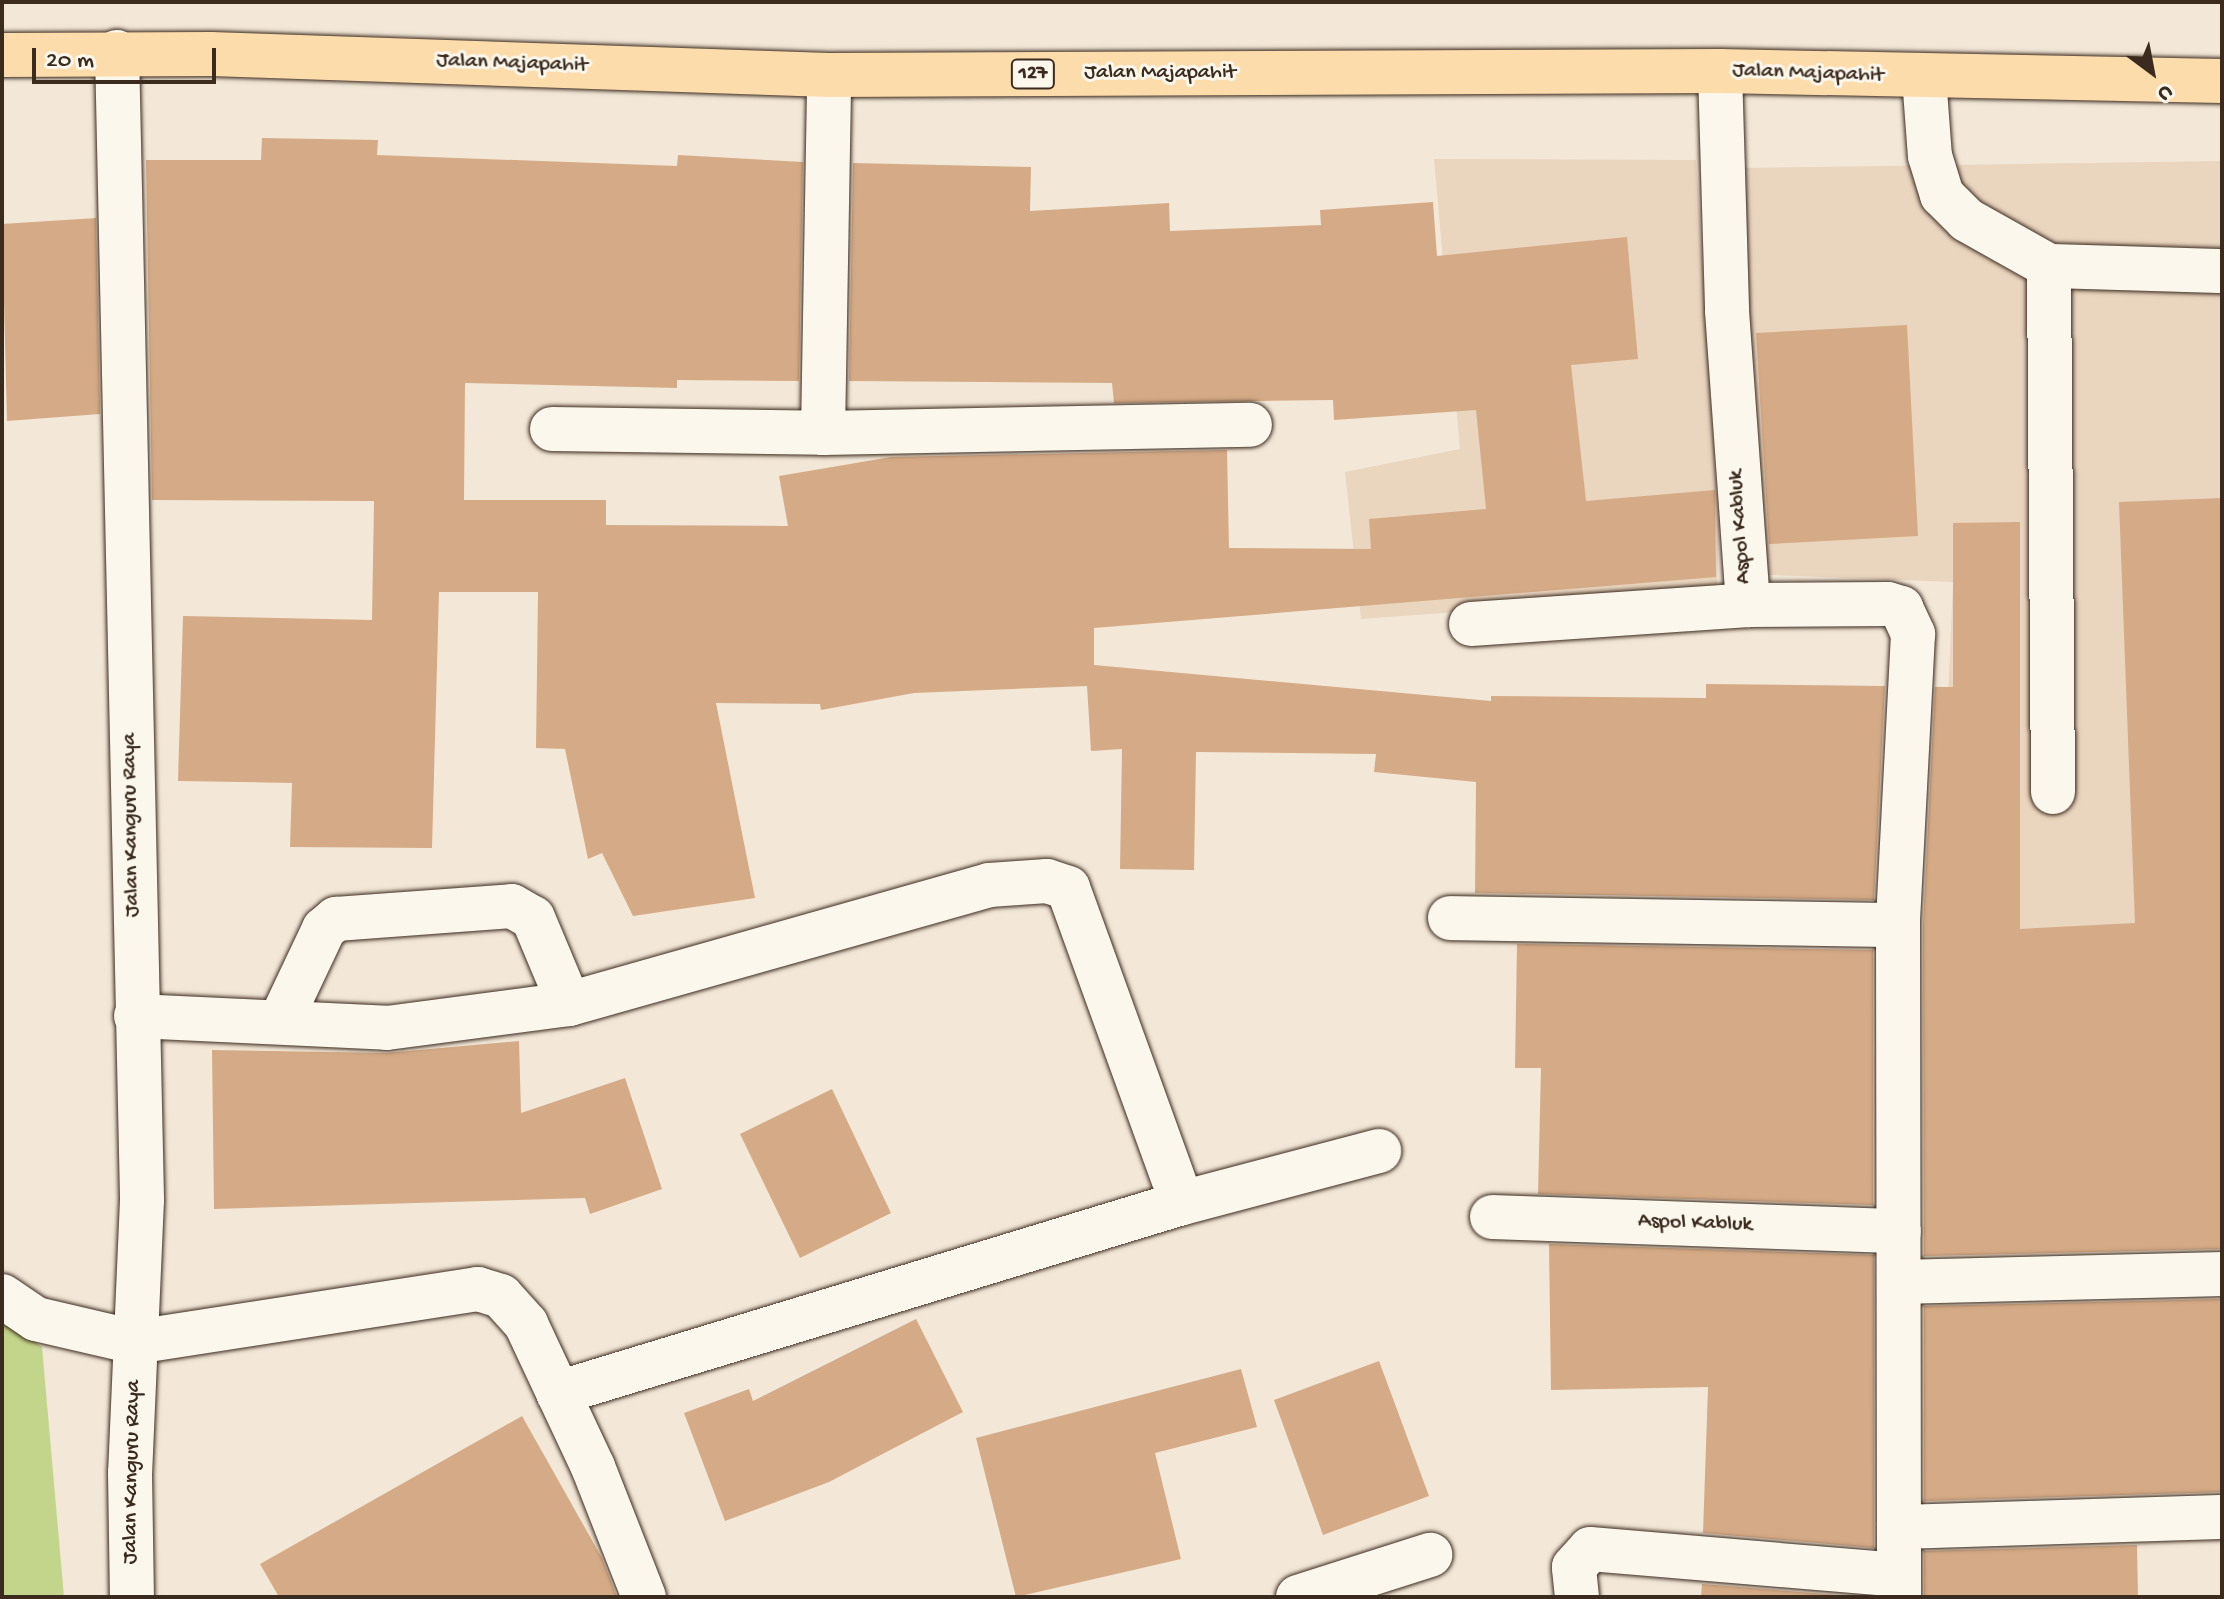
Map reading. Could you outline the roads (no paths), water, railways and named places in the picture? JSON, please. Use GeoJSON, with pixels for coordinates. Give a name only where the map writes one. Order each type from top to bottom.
{"type":"FeatureCollection","features":[{"type":"Feature","properties":{"kind":"main road","name":"Jalan Majapahit"},"geometry":{"type":"LineString","coordinates":[[2,55],[117,52],[829,75],[1720,71],[2222,81]]}},
{"type":"Feature","properties":{"kind":"street","name":"Jalan Kanguru Raya"},"geometry":{"type":"LineString","coordinates":[[117,52],[142,1200],[135,1342],[132,1597]]}},
{"type":"Feature","properties":{"kind":"street","name":"Aspol Kabluk"},"geometry":{"type":"LineString","coordinates":[[1577,1597],[1574,1567],[1590,1549],[1899,1586],[1898,925],[1913,634],[1901,608],[1748,605],[1727,311],[1720,71]]}},
{"type":"Feature","properties":{"kind":"street"},"geometry":{"type":"LineString","coordinates":[[823,433],[829,75]]}},
{"type":"Feature","properties":{"kind":"street"},"geometry":{"type":"LineString","coordinates":[[1924,77],[1930,156],[1942,195],[1967,220],[2049,266],[2222,271]]}},
{"type":"Feature","properties":{"kind":"street"},"geometry":{"type":"LineString","coordinates":[[2049,266],[2053,792]]}},
{"type":"Feature","properties":{"kind":"street"},"geometry":{"type":"LineString","coordinates":[[552,429],[823,433],[1250,425]]}},
{"type":"Feature","properties":{"kind":"street"},"geometry":{"type":"LineString","coordinates":[[1471,624],[1748,605]]}},
{"type":"Feature","properties":{"kind":"street"},"geometry":{"type":"LineString","coordinates":[[136,1016],[387,1028],[569,1004],[989,885],[1047,881],[1068,888],[1182,1203]]}},
{"type":"Feature","properties":{"kind":"street"},"geometry":{"type":"LineString","coordinates":[[280,1022],[324,929],[336,919],[512,906],[533,918],[569,1004]]}},
{"type":"Feature","properties":{"kind":"street"},"geometry":{"type":"LineString","coordinates":[[1450,918],[1898,925]]}},
{"type":"Feature","properties":{"kind":"street"},"geometry":{"type":"LineString","coordinates":[[558,1393],[1182,1203],[1379,1151]]}},
{"type":"Feature","properties":{"kind":"street","name":"Aspol Kabluk"},"geometry":{"type":"LineString","coordinates":[[1492,1217],[1899,1231]]}},
{"type":"Feature","properties":{"kind":"street"},"geometry":{"type":"LineString","coordinates":[[1900,1282],[2222,1274]]}},
{"type":"Feature","properties":{"kind":"street"},"geometry":{"type":"LineString","coordinates":[[2,1296],[36,1319],[135,1342],[478,1289],[501,1296],[526,1324],[644,1597]]}},
{"type":"Feature","properties":{"kind":"street"},"geometry":{"type":"LineString","coordinates":[[1899,1527],[2222,1517]]}},
{"type":"Feature","properties":{"kind":"street"},"geometry":{"type":"LineString","coordinates":[[1298,1597],[1430,1555]]}}]}
